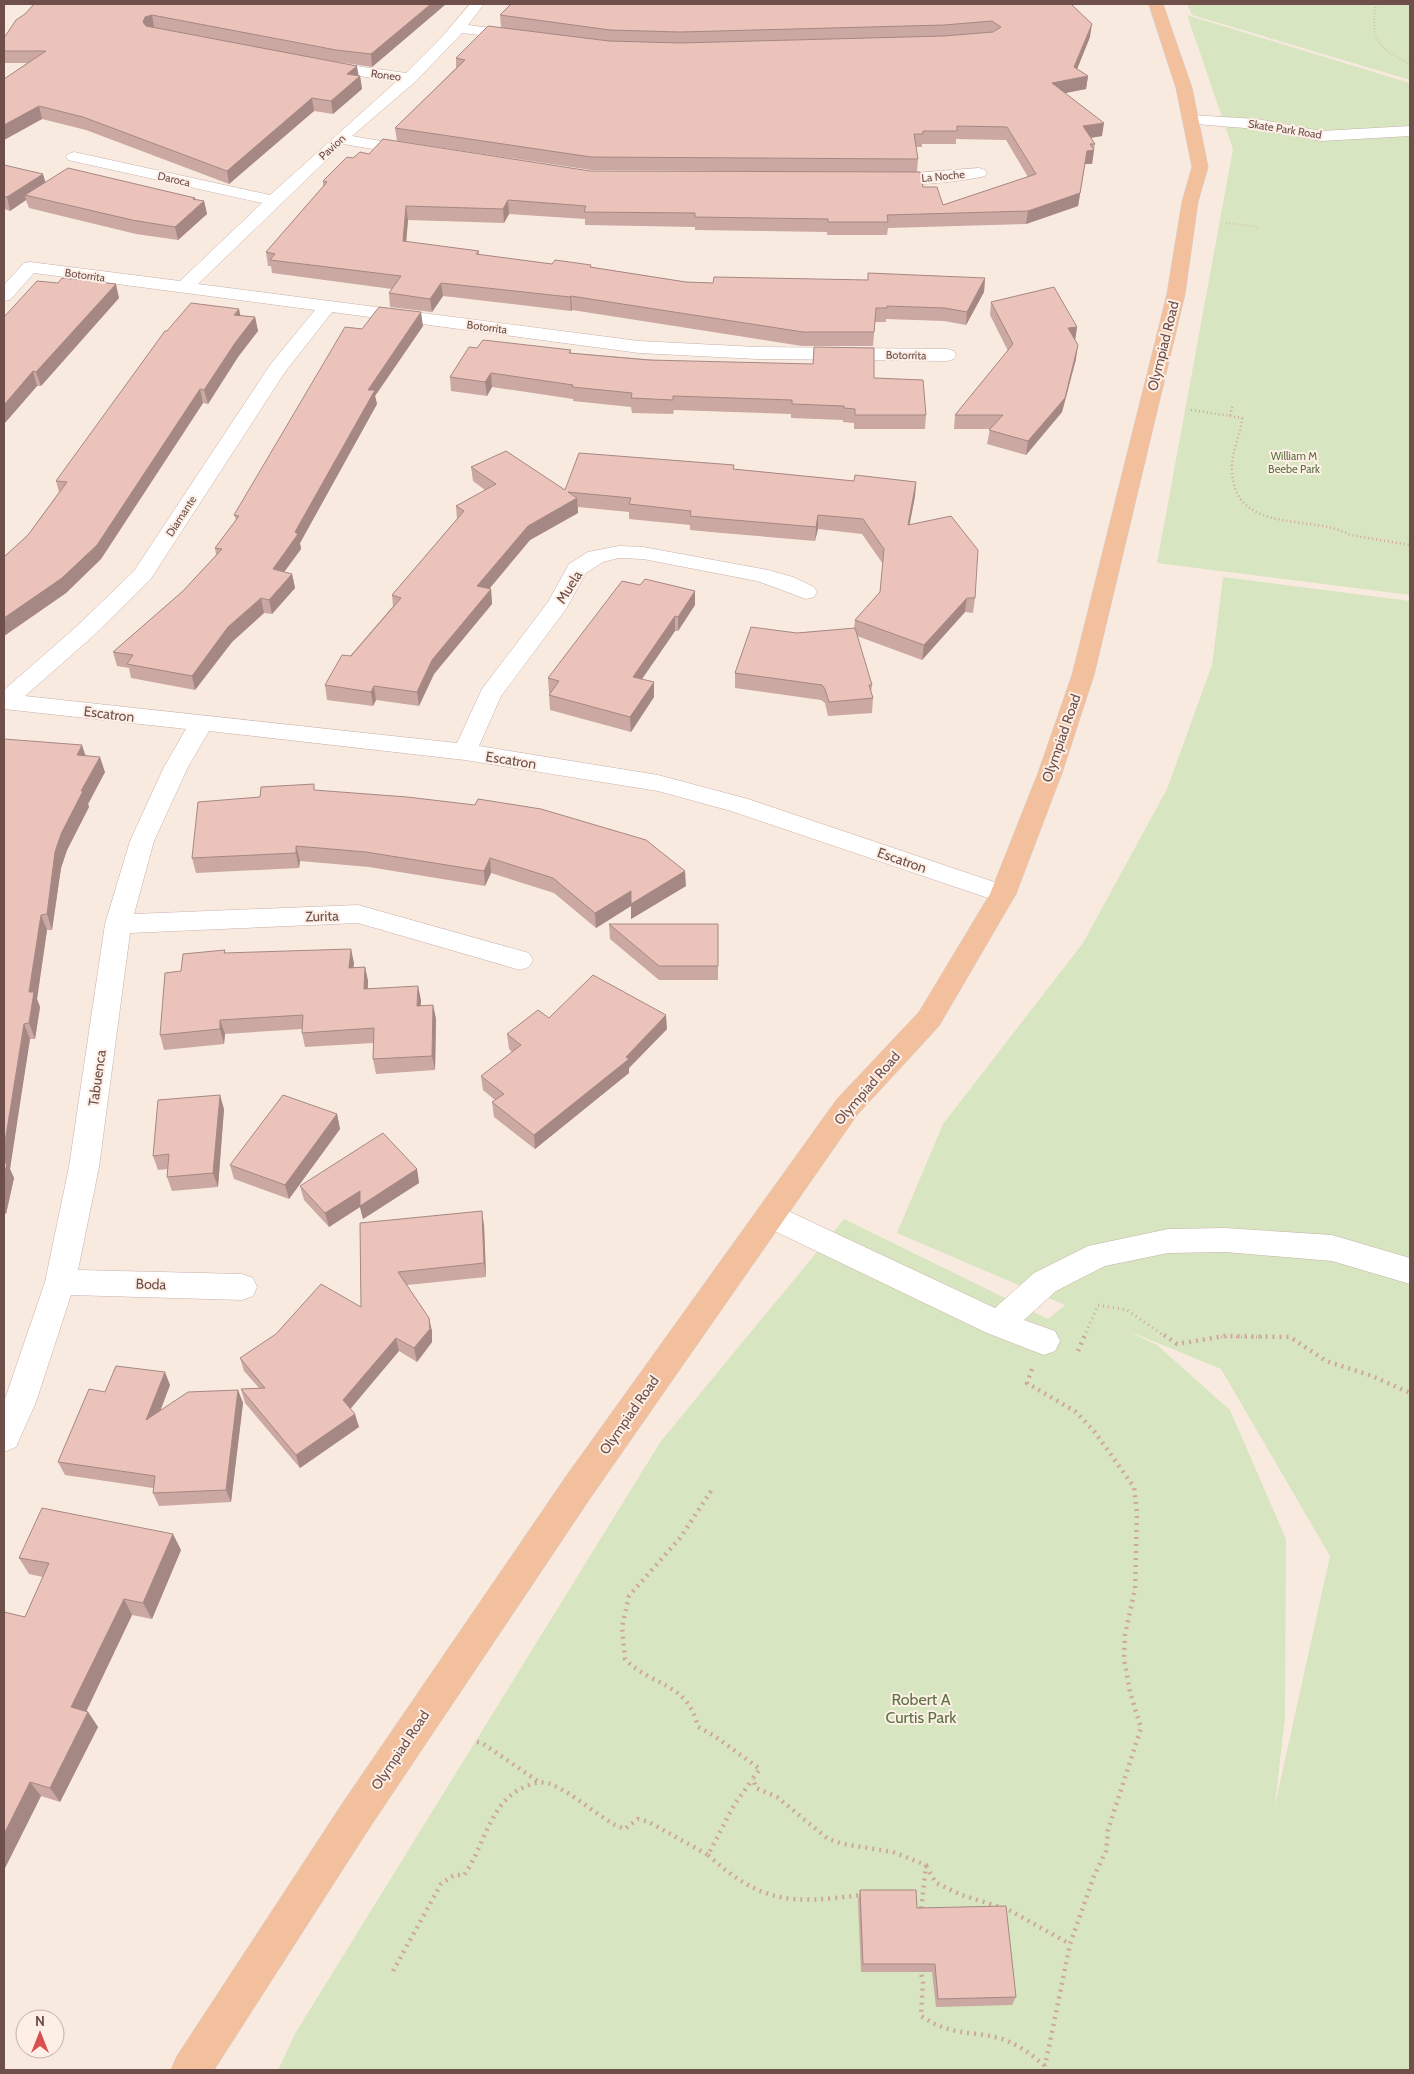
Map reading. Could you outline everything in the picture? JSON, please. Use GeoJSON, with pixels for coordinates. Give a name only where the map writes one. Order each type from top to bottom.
{"type":"FeatureCollection","features":[{"type":"Feature","properties":{"kind":"main road","name":"Olympiad Road"},"geometry":{"type":"LineString","coordinates":[[191,2070],[357,1814],[573,1494],[847,1107],[929,1019],[1002,894],[1050,773],[1083,675],[1173,304],[1190,202],[1200,167],[1184,88],[1156,4]]}},
{"type":"Feature","properties":{"kind":"street","name":"Pavion"},"geometry":{"type":"LineString","coordinates":[[183,288],[340,139],[411,78],[460,28],[477,4]]}},
{"type":"Feature","properties":{"kind":"street"},"geometry":{"type":"LineString","coordinates":[[460,28],[535,38]]}},
{"type":"Feature","properties":{"kind":"street","name":"Roneo"},"geometry":{"type":"LineString","coordinates":[[309,63],[336,69],[411,78]]}},
{"type":"Feature","properties":{"kind":"street","name":"Skate Park Road"},"geometry":{"type":"LineString","coordinates":[[1190,120],[1257,124],[1321,136],[1410,131]]}},
{"type":"Feature","properties":{"kind":"street"},"geometry":{"type":"LineString","coordinates":[[340,139],[434,154]]}},
{"type":"Feature","properties":{"kind":"street","name":"Daroca"},"geometry":{"type":"LineString","coordinates":[[74,157],[275,201]]}},
{"type":"Feature","properties":{"kind":"street","name":"La Noche"},"geometry":{"type":"LineString","coordinates":[[864,178],[913,179],[979,173]]}},
{"type":"Feature","properties":{"kind":"street","name":"Botorrita"},"geometry":{"type":"LineString","coordinates":[[4,296],[30,267],[639,347],[757,353],[947,355]]}},
{"type":"Feature","properties":{"kind":"street","name":"Diamante"},"geometry":{"type":"LineString","coordinates":[[4,701],[84,632],[142,575],[277,369],[328,306]]}},
{"type":"Feature","properties":{"kind":"street","name":"Muela"},"geometry":{"type":"LineString","coordinates":[[465,752],[490,694],[558,604],[577,569],[596,556],[618,552],[643,553],[760,575],[785,582],[806,592]]}},
{"type":"Feature","properties":{"kind":"street","name":"Escatron"},"geometry":{"type":"LineString","coordinates":[[4,701],[465,752],[667,786],[739,805],[1002,894]]}},
{"type":"Feature","properties":{"kind":"street","name":"Tabuenca"},"geometry":{"type":"LineString","coordinates":[[4,1437],[20,1402],[60,1282],[84,1167],[118,924],[142,841],[176,766],[201,724]]}},
{"type":"Feature","properties":{"kind":"street","name":"Zurita"},"geometry":{"type":"LineString","coordinates":[[118,924],[358,914],[520,960]]}},
{"type":"Feature","properties":{"kind":"street"},"geometry":{"type":"LineString","coordinates":[[771,1215],[998,1324],[1040,1350]]}},
{"type":"Feature","properties":{"kind":"street"},"geometry":{"type":"LineString","coordinates":[[998,1324],[1045,1282],[1099,1255],[1168,1241],[1225,1240],[1332,1248],[1410,1271]]}},
{"type":"Feature","properties":{"kind":"street","name":"Boda"},"geometry":{"type":"LineString","coordinates":[[60,1282],[242,1287]]}},
{"type":"Feature","properties":{"kind":"path"},"geometry":{"type":"LineString","coordinates":[[1376,4],[1373,20],[1374,40],[1384,51],[1410,64]]}},
{"type":"Feature","properties":{"kind":"path"},"geometry":{"type":"LineString","coordinates":[[1226,223],[1258,227],[1258,230]]}},
{"type":"Feature","properties":{"kind":"path"},"geometry":{"type":"LineString","coordinates":[[1230,416],[1233,404]]}},
{"type":"Feature","properties":{"kind":"path"},"geometry":{"type":"LineString","coordinates":[[1191,410],[1242,418],[1242,429],[1232,467],[1235,492],[1246,505],[1260,514],[1274,519],[1342,530],[1350,535],[1410,545]]}},
{"type":"Feature","properties":{"kind":"path"},"geometry":{"type":"LineString","coordinates":[[1077,1353],[1098,1305],[1127,1310],[1177,1344],[1225,1336],[1290,1337],[1326,1362],[1372,1376],[1410,1393]]}},
{"type":"Feature","properties":{"kind":"path"},"geometry":{"type":"LineString","coordinates":[[920,1964],[923,1982],[921,2016],[936,2027],[953,2034],[1009,2042],[1045,2068],[1070,1944],[1094,1876],[1106,1851],[1110,1823],[1122,1778],[1140,1728],[1124,1660],[1125,1635],[1135,1589],[1137,1514],[1134,1487],[1094,1431],[1076,1412],[1027,1383],[1040,1350]]}},
{"type":"Feature","properties":{"kind":"path"},"geometry":{"type":"LineString","coordinates":[[708,1855],[734,1805],[760,1768],[714,1735],[698,1727],[695,1713],[686,1698],[632,1668],[625,1660],[622,1627],[629,1596],[680,1538],[710,1491]]}},
{"type":"Feature","properties":{"kind":"path"},"geometry":{"type":"LineString","coordinates":[[477,1742],[482,1743],[540,1782]]}},
{"type":"Feature","properties":{"kind":"path"},"geometry":{"type":"LineString","coordinates":[[753,1778],[756,1788],[765,1790],[785,1803],[798,1813],[814,1831],[831,1841],[894,1853],[926,1865],[936,1883],[962,1895],[1009,1910],[1070,1944]]}},
{"type":"Feature","properties":{"kind":"path"},"geometry":{"type":"LineString","coordinates":[[393,1972],[441,1884],[454,1875],[464,1875],[480,1854],[490,1825],[505,1797],[514,1788],[540,1782],[552,1784],[611,1824],[625,1829],[638,1819],[649,1822],[708,1855],[729,1875],[751,1888],[793,1901],[869,1894]]}},
{"type":"Feature","properties":{"kind":"path"},"geometry":{"type":"LineString","coordinates":[[921,1914],[926,1865]]}},
{"type":"Feature","properties":{"kind":"path"},"geometry":{"type":"LineString","coordinates":[[915,1890],[922,1890]]}},
{"type":"Feature","properties":{"kind":"green space"},"geometry":{"type":"Polygon","coordinates":[[[1187,4],[1410,4],[1410,80],[1192,15],[1187,4]]]}},
{"type":"Feature","properties":{"kind":"green space","name":"William M Beebe Park"},"geometry":{"type":"Polygon","coordinates":[[[1187,15],[1410,83],[1410,595],[1157,563],[1233,149],[1187,15]]]}},
{"type":"Feature","properties":{"kind":"green space","name":"Robert A Curtis Park"},"geometry":{"type":"Polygon","coordinates":[[[1223,577],[1410,601],[1410,2070],[278,2070],[296,2032],[661,1441],[844,1219],[1048,1319],[1065,1305],[897,1233],[943,1124],[1083,943],[1167,789],[1212,665],[1223,577]],[[1126,1330],[1157,1345],[1230,1410],[1286,1539],[1285,1717],[1275,1805],[1330,1556],[1221,1369],[1126,1330]]]}},
{"type":"Feature","properties":{"kind":"building"},"geometry":{"type":"Polygon","coordinates":[[[34,4],[431,4],[371,54],[336,50],[152,15],[145,17],[143,22],[146,26],[357,66],[347,74],[360,76],[331,101],[312,98],[227,171],[83,117],[39,106],[4,125],[4,79],[46,51],[4,51],[4,38],[16,20],[34,4]]]}},
{"type":"Feature","properties":{"kind":"building"},"geometry":{"type":"Polygon","coordinates":[[[511,4],[1072,4],[1092,24],[1074,67],[1088,76],[1052,83],[1104,123],[1083,126],[1095,144],[1090,144],[1094,150],[1087,151],[1080,193],[1028,211],[887,215],[888,222],[828,222],[828,219],[695,217],[695,213],[584,212],[586,206],[508,200],[503,209],[406,206],[403,241],[479,251],[476,254],[552,264],[555,260],[591,265],[590,267],[686,282],[713,283],[714,277],[868,280],[868,273],[985,278],[967,312],[945,308],[887,306],[887,308],[876,308],[874,332],[803,332],[571,296],[441,283],[430,299],[389,293],[401,276],[270,260],[275,254],[266,252],[327,182],[323,181],[347,157],[353,158],[360,152],[369,154],[383,139],[590,171],[920,172],[923,187],[937,187],[943,205],[1036,174],[1007,127],[957,126],[957,131],[923,131],[923,134],[914,134],[918,159],[591,157],[395,128],[465,60],[456,58],[488,26],[609,41],[680,43],[944,36],[993,32],[1001,27],[992,21],[944,25],[680,32],[610,30],[500,15],[511,4]]]}},
{"type":"Feature","properties":{"kind":"building"},"geometry":{"type":"Polygon","coordinates":[[[4,165],[43,174],[7,197],[4,197],[4,165]]]}},
{"type":"Feature","properties":{"kind":"building"},"geometry":{"type":"Polygon","coordinates":[[[68,168],[204,201],[175,227],[132,220],[25,195],[68,168]]]}},
{"type":"Feature","properties":{"kind":"building"},"geometry":{"type":"Polygon","coordinates":[[[62,278],[116,284],[36,372],[33,371],[4,405],[4,317],[37,281],[58,283],[62,278]]]}},
{"type":"Feature","properties":{"kind":"building"},"geometry":{"type":"Polygon","coordinates":[[[1054,287],[1077,327],[1068,328],[1078,345],[1065,398],[1028,441],[989,430],[1003,415],[955,415],[1013,344],[991,302],[1054,287]]]}},
{"type":"Feature","properties":{"kind":"building"},"geometry":{"type":"Polygon","coordinates":[[[191,303],[239,309],[234,315],[255,317],[235,343],[204,390],[200,389],[97,545],[62,578],[4,618],[4,557],[28,535],[67,482],[56,481],[165,331],[191,303]]]}},
{"type":"Feature","properties":{"kind":"building"},"geometry":{"type":"Polygon","coordinates":[[[379,307],[421,312],[368,390],[375,390],[295,532],[298,534],[273,569],[292,574],[269,600],[261,598],[228,627],[192,676],[127,664],[133,655],[113,652],[183,591],[222,549],[215,548],[239,516],[234,515],[345,327],[362,329],[379,307]]]}},
{"type":"Feature","properties":{"kind":"building"},"geometry":{"type":"Polygon","coordinates":[[[483,340],[571,350],[569,353],[649,360],[813,364],[814,347],[874,348],[874,378],[923,380],[926,415],[855,415],[855,409],[844,408],[844,406],[792,404],[792,400],[673,396],[673,400],[631,398],[632,393],[572,387],[573,385],[491,373],[485,382],[450,377],[469,347],[477,348],[483,340]]]}},
{"type":"Feature","properties":{"kind":"building"},"geometry":{"type":"Polygon","coordinates":[[[506,451],[565,490],[579,453],[734,465],[733,469],[854,481],[855,475],[916,482],[908,525],[951,516],[978,550],[975,598],[967,598],[924,645],[855,620],[880,592],[884,549],[863,519],[818,515],[816,527],[722,519],[690,516],[691,511],[629,504],[631,498],[568,492],[577,498],[528,526],[477,586],[491,589],[432,660],[417,692],[374,686],[371,692],[325,685],[342,655],[351,656],[401,598],[392,595],[464,511],[456,506],[496,484],[471,467],[506,451]]]}},
{"type":"Feature","properties":{"kind":"building"},"geometry":{"type":"Polygon","coordinates":[[[645,579],[695,591],[678,617],[675,616],[633,677],[654,682],[630,717],[549,695],[559,681],[548,678],[622,581],[640,585],[645,579]]]}},
{"type":"Feature","properties":{"kind":"building"},"geometry":{"type":"Polygon","coordinates":[[[751,627],[797,633],[855,628],[872,685],[869,685],[873,698],[829,702],[822,685],[735,673],[751,627]]]}},
{"type":"Feature","properties":{"kind":"building"},"geometry":{"type":"Polygon","coordinates":[[[4,739],[82,745],[77,755],[100,757],[81,791],[83,791],[61,834],[55,852],[47,914],[41,915],[29,992],[34,992],[29,1023],[24,1024],[4,1148],[4,739]]]}},
{"type":"Feature","properties":{"kind":"building"},"geometry":{"type":"Polygon","coordinates":[[[314,784],[314,790],[407,797],[475,805],[478,799],[541,809],[646,840],[685,871],[631,904],[631,891],[595,913],[553,878],[490,858],[484,871],[366,852],[296,846],[296,853],[192,858],[198,802],[260,797],[261,787],[314,784]]]}},
{"type":"Feature","properties":{"kind":"building"},"geometry":{"type":"Polygon","coordinates":[[[609,924],[718,924],[718,966],[659,966],[609,924]]]}},
{"type":"Feature","properties":{"kind":"building"},"geometry":{"type":"Polygon","coordinates":[[[351,949],[349,968],[365,967],[364,989],[418,986],[417,1006],[433,1005],[432,1056],[373,1059],[374,1028],[302,1033],[303,1015],[220,1020],[220,1029],[160,1035],[165,973],[181,971],[183,954],[225,950],[224,953],[351,949]]]}},
{"type":"Feature","properties":{"kind":"building"},"geometry":{"type":"Polygon","coordinates":[[[593,975],[666,1015],[626,1057],[629,1059],[534,1135],[492,1102],[504,1094],[481,1076],[521,1045],[507,1034],[538,1010],[549,1018],[593,975]]]}},
{"type":"Feature","properties":{"kind":"building"},"geometry":{"type":"Polygon","coordinates":[[[220,1095],[213,1173],[167,1177],[169,1154],[153,1156],[158,1100],[220,1095]]]}},
{"type":"Feature","properties":{"kind":"building"},"geometry":{"type":"Polygon","coordinates":[[[283,1095],[337,1114],[285,1185],[230,1165],[283,1095]]]}},
{"type":"Feature","properties":{"kind":"building"},"geometry":{"type":"Polygon","coordinates":[[[383,1133],[417,1169],[360,1206],[360,1191],[325,1213],[300,1186],[383,1133]]]}},
{"type":"Feature","properties":{"kind":"building"},"geometry":{"type":"Polygon","coordinates":[[[4,1163],[7,1163],[4,1177],[4,1163]]]}},
{"type":"Feature","properties":{"kind":"building"},"geometry":{"type":"Polygon","coordinates":[[[482,1211],[484,1263],[398,1272],[429,1318],[430,1329],[414,1348],[396,1338],[343,1400],[355,1414],[296,1455],[241,1389],[265,1388],[240,1358],[276,1334],[321,1284],[361,1307],[360,1223],[482,1211]]]}},
{"type":"Feature","properties":{"kind":"building"},"geometry":{"type":"Polygon","coordinates":[[[116,1366],[165,1372],[146,1420],[188,1392],[238,1390],[226,1490],[153,1493],[155,1476],[58,1462],[89,1389],[105,1392],[116,1366]]]}},
{"type":"Feature","properties":{"kind":"building"},"geometry":{"type":"Polygon","coordinates":[[[42,1508],[173,1534],[143,1603],[124,1599],[71,1707],[88,1712],[50,1788],[30,1782],[4,1834],[4,1612],[25,1617],[49,1563],[19,1558],[42,1508]]]}},
{"type":"Feature","properties":{"kind":"building"},"geometry":{"type":"Polygon","coordinates":[[[860,1890],[916,1890],[917,1908],[1006,1906],[1016,1997],[938,1999],[935,1964],[863,1964],[860,1890]]]}}]}
